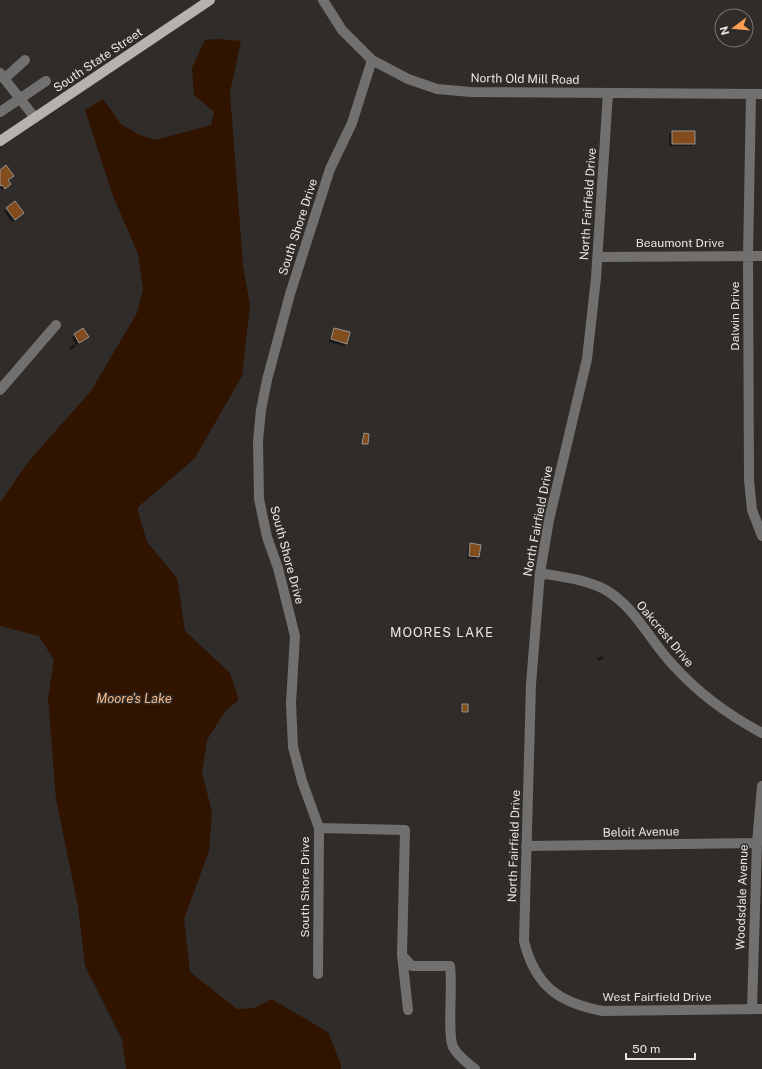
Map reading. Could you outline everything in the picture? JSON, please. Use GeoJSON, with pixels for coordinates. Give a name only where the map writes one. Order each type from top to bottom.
{"type":"FeatureCollection","features":[{"type":"Feature","properties":{"kind":"main road","name":"South State Street"},"geometry":{"type":"LineString","coordinates":[[0,142],[210,0]]}},
{"type":"Feature","properties":{"kind":"street","name":"North Old Mill Road"},"geometry":{"type":"LineString","coordinates":[[323,0],[342,30],[372,60],[408,79],[437,89],[471,92],[762,94]]}},
{"type":"Feature","properties":{"kind":"street"},"geometry":{"type":"LineString","coordinates":[[25,60],[2,76],[35,118]]}},
{"type":"Feature","properties":{"kind":"street","name":"South Shore Drive"},"geometry":{"type":"LineString","coordinates":[[318,974],[318,828],[302,781],[293,747],[291,703],[295,636],[278,568],[267,537],[258,499],[258,441],[261,410],[267,380],[290,294],[330,170],[352,123],[372,60]]}},
{"type":"Feature","properties":{"kind":"street"},"geometry":{"type":"LineString","coordinates":[[0,112],[46,81]]}},
{"type":"Feature","properties":{"kind":"street","name":"North Fairfield Drive"},"geometry":{"type":"LineString","coordinates":[[556,995],[535,972],[528,959],[524,942],[531,684],[540,573],[549,520],[587,359],[598,256],[608,93]]}},
{"type":"Feature","properties":{"kind":"street","name":"Dalwin Drive"},"geometry":{"type":"LineString","coordinates":[[751,94],[748,256],[749,480],[752,510],[762,536]]}},
{"type":"Feature","properties":{"kind":"street","name":"Beaumont Drive"},"geometry":{"type":"LineString","coordinates":[[598,256],[762,256]]}},
{"type":"Feature","properties":{"kind":"street"},"geometry":{"type":"LineString","coordinates":[[0,390],[56,326]]}},
{"type":"Feature","properties":{"kind":"street","name":"Oakcrest Drive"},"geometry":{"type":"LineString","coordinates":[[540,573],[579,579],[605,590],[632,612],[672,665],[700,693],[723,711],[762,733]]}},
{"type":"Feature","properties":{"kind":"street","name":"Woodsdale Avenue"},"geometry":{"type":"LineString","coordinates":[[757,1009],[756,843],[762,786]]}},
{"type":"Feature","properties":{"kind":"street"},"geometry":{"type":"LineString","coordinates":[[318,828],[405,830],[402,956],[408,1010]]}},
{"type":"Feature","properties":{"kind":"street","name":"Beloit Avenue"},"geometry":{"type":"LineString","coordinates":[[526,846],[756,843]]}},
{"type":"Feature","properties":{"kind":"street"},"geometry":{"type":"LineString","coordinates":[[402,956],[412,966],[450,966],[452,980],[451,1036],[453,1047],[463,1059],[475,1069]]}},
{"type":"Feature","properties":{"kind":"street","name":"West Fairfield Drive"},"geometry":{"type":"LineString","coordinates":[[556,995],[580,1007],[603,1012],[757,1009]]}},
{"type":"Feature","properties":{"kind":"water","name":"Moore's Lake"},"geometry":{"type":"Polygon","coordinates":[[[219,39],[241,41],[230,92],[243,266],[250,305],[242,376],[195,458],[137,508],[147,542],[177,578],[185,631],[230,673],[239,700],[226,710],[207,740],[202,773],[212,812],[209,851],[184,919],[190,972],[237,1009],[255,1008],[271,999],[328,1032],[341,1065],[341,1069],[126,1069],[122,1039],[85,966],[78,906],[56,799],[48,698],[54,660],[39,636],[0,626],[0,503],[28,462],[91,391],[137,313],[143,289],[138,254],[113,196],[85,110],[103,99],[121,124],[138,134],[155,140],[211,125],[214,112],[194,95],[192,68],[205,40],[219,39]]]}},
{"type":"Feature","properties":{"kind":"building"},"geometry":{"type":"Polygon","coordinates":[[[672,131],[695,131],[695,144],[672,144],[672,131]]]}},
{"type":"Feature","properties":{"kind":"building"},"geometry":{"type":"Polygon","coordinates":[[[6,165],[14,176],[8,180],[11,184],[5,189],[2,185],[0,186],[0,170],[6,165]]]}},
{"type":"Feature","properties":{"kind":"building"},"geometry":{"type":"Polygon","coordinates":[[[15,201],[24,213],[15,220],[6,208],[15,201]]]}},
{"type":"Feature","properties":{"kind":"building"},"geometry":{"type":"Polygon","coordinates":[[[83,328],[89,337],[79,343],[74,334],[83,328]]]}},
{"type":"Feature","properties":{"kind":"building"},"geometry":{"type":"Polygon","coordinates":[[[334,328],[350,332],[347,344],[331,339],[334,328]]]}},
{"type":"Feature","properties":{"kind":"building"},"geometry":{"type":"Polygon","coordinates":[[[364,433],[369,434],[368,444],[362,444],[364,433]]]}},
{"type":"Feature","properties":{"kind":"building"},"geometry":{"type":"Polygon","coordinates":[[[470,543],[481,545],[479,557],[469,556],[470,543]]]}},
{"type":"Feature","properties":{"kind":"building"},"geometry":{"type":"Polygon","coordinates":[[[462,704],[468,704],[468,712],[462,712],[462,704]]]}},
{"type":"Feature","properties":{"kind":"district","name":"MOORES LAKE"},"geometry":{"type":"Point","coordinates":[442,632]}}]}
